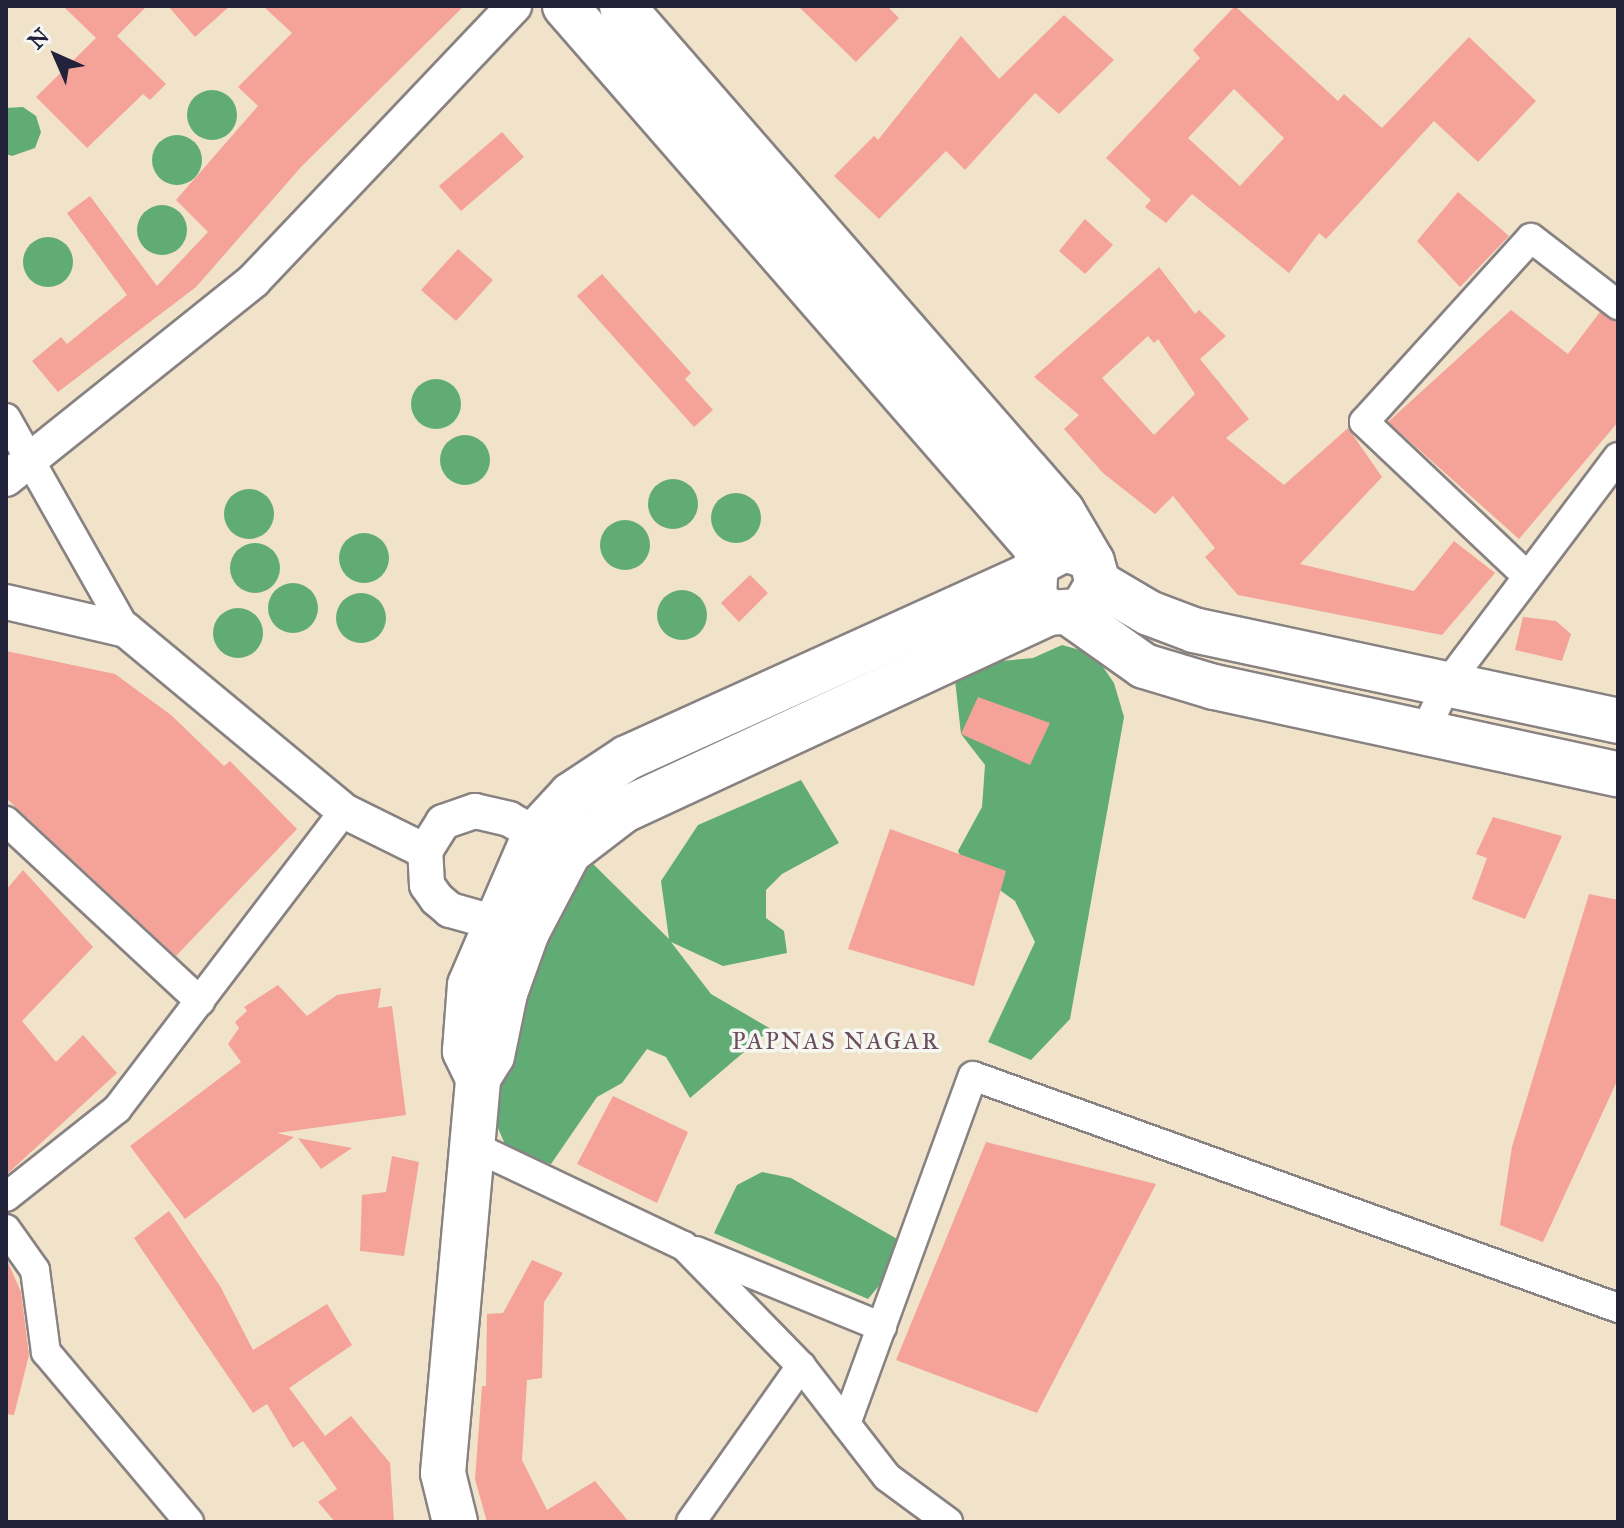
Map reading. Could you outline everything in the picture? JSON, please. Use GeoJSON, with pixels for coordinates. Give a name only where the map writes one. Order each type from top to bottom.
{"type":"FeatureCollection","features":[{"type":"Feature","properties":{"kind":"main road"},"geometry":{"type":"LineString","coordinates":[[565,6],[1062,511],[1063,583],[1144,666],[1214,687],[1618,774]]}},
{"type":"Feature","properties":{"kind":"main road"},"geometry":{"type":"LineString","coordinates":[[622,6],[817,261]]}},
{"type":"Feature","properties":{"kind":"main road"},"geometry":{"type":"LineString","coordinates":[[455,1522],[443,1473],[478,1078],[465,1051],[470,985],[510,927],[552,843],[624,810],[1063,583],[1194,630],[1618,721]]}},
{"type":"Feature","properties":{"kind":"street"},"geometry":{"type":"LineString","coordinates":[[18,469],[254,280],[514,6]]}},
{"type":"Feature","properties":{"kind":"street"},"geometry":{"type":"LineString","coordinates":[[1526,575],[1364,422],[1531,238],[1618,305]]}},
{"type":"Feature","properties":{"kind":"street"},"geometry":{"type":"LineString","coordinates":[[6,418],[18,469],[126,630],[344,811],[425,851]]}},
{"type":"Feature","properties":{"kind":"street"},"geometry":{"type":"LineString","coordinates":[[1425,731],[1447,684],[1526,575],[1618,457]]}},
{"type":"Feature","properties":{"kind":"street"},"geometry":{"type":"LineString","coordinates":[[6,602],[126,630]]}},
{"type":"Feature","properties":{"kind":"street"},"geometry":{"type":"LineString","coordinates":[[6,1197],[117,1109],[344,811]]}},
{"type":"Feature","properties":{"kind":"street"},"geometry":{"type":"LineString","coordinates":[[510,927],[450,910],[437,899],[427,885],[425,851],[443,822],[475,811],[509,819],[552,843]]}},
{"type":"Feature","properties":{"kind":"street"},"geometry":{"type":"LineString","coordinates":[[6,821],[200,1001]]}},
{"type":"Feature","properties":{"kind":"street"},"geometry":{"type":"LineString","coordinates":[[846,1424],[973,1076],[1618,1308]]}},
{"type":"Feature","properties":{"kind":"street"},"geometry":{"type":"LineString","coordinates":[[473,1146],[684,1246],[882,1327]]}},
{"type":"Feature","properties":{"kind":"street"},"geometry":{"type":"LineString","coordinates":[[6,1229],[35,1270],[46,1352],[189,1522]]}},
{"type":"Feature","properties":{"kind":"street"},"geometry":{"type":"LineString","coordinates":[[684,1246],[801,1366],[887,1477],[948,1522]]}},
{"type":"Feature","properties":{"kind":"street"},"geometry":{"type":"LineString","coordinates":[[691,1522],[801,1366]]}},
{"type":"Feature","properties":{"kind":"green space"},"geometry":{"type":"Polygon","coordinates":[[[212,90],[230,97],[237,115],[230,133],[212,140],[194,133],[187,115],[194,97],[212,90]]]}},
{"type":"Feature","properties":{"kind":"green space"},"geometry":{"type":"Polygon","coordinates":[[[23,107],[36,116],[41,132],[35,148],[12,156],[6,154],[6,108],[23,107]]]}},
{"type":"Feature","properties":{"kind":"green space"},"geometry":{"type":"Polygon","coordinates":[[[177,135],[195,142],[202,160],[195,178],[177,185],[159,178],[152,160],[159,142],[177,135]]]}},
{"type":"Feature","properties":{"kind":"green space"},"geometry":{"type":"Polygon","coordinates":[[[162,205],[180,212],[187,230],[180,248],[162,255],[144,248],[137,230],[144,212],[162,205]]]}},
{"type":"Feature","properties":{"kind":"green space"},"geometry":{"type":"Polygon","coordinates":[[[48,237],[66,244],[73,262],[66,280],[48,287],[30,280],[23,262],[30,244],[48,237]]]}},
{"type":"Feature","properties":{"kind":"green space"},"geometry":{"type":"Polygon","coordinates":[[[436,379],[454,386],[461,404],[454,422],[436,429],[418,422],[411,404],[418,386],[436,379]]]}},
{"type":"Feature","properties":{"kind":"green space"},"geometry":{"type":"Polygon","coordinates":[[[465,435],[483,442],[490,460],[483,478],[465,485],[447,478],[440,460],[447,442],[465,435]]]}},
{"type":"Feature","properties":{"kind":"green space"},"geometry":{"type":"Polygon","coordinates":[[[673,479],[691,486],[698,504],[691,522],[673,529],[655,522],[648,504],[655,486],[673,479]]]}},
{"type":"Feature","properties":{"kind":"green space"},"geometry":{"type":"Polygon","coordinates":[[[249,489],[267,496],[274,514],[267,532],[249,539],[231,532],[224,514],[231,496],[249,489]]]}},
{"type":"Feature","properties":{"kind":"green space"},"geometry":{"type":"Polygon","coordinates":[[[736,493],[754,500],[761,518],[754,536],[736,543],[718,536],[711,518],[718,500],[736,493]]]}},
{"type":"Feature","properties":{"kind":"green space"},"geometry":{"type":"Polygon","coordinates":[[[625,520],[643,527],[650,545],[643,563],[625,570],[607,563],[600,545],[607,527],[625,520]]]}},
{"type":"Feature","properties":{"kind":"green space"},"geometry":{"type":"Polygon","coordinates":[[[364,533],[382,540],[389,558],[382,576],[364,583],[346,576],[339,558],[346,540],[364,533]]]}},
{"type":"Feature","properties":{"kind":"green space"},"geometry":{"type":"Polygon","coordinates":[[[255,543],[273,550],[280,568],[273,586],[255,593],[237,586],[230,568],[237,550],[255,543]]]}},
{"type":"Feature","properties":{"kind":"green space"},"geometry":{"type":"Polygon","coordinates":[[[293,583],[311,590],[318,608],[311,626],[293,633],[275,626],[268,608],[275,590],[293,583]]]}},
{"type":"Feature","properties":{"kind":"green space"},"geometry":{"type":"Polygon","coordinates":[[[682,590],[700,597],[707,615],[700,633],[682,640],[664,633],[657,615],[664,597],[682,590]]]}},
{"type":"Feature","properties":{"kind":"green space"},"geometry":{"type":"Polygon","coordinates":[[[361,593],[379,600],[386,618],[379,636],[361,643],[343,636],[336,618],[343,600],[361,593]]]}},
{"type":"Feature","properties":{"kind":"green space"},"geometry":{"type":"Polygon","coordinates":[[[238,608],[256,615],[263,633],[256,651],[238,658],[220,651],[213,633],[220,615],[238,608]]]}},
{"type":"Feature","properties":{"kind":"green space"},"geometry":{"type":"Polygon","coordinates":[[[1062,645],[1094,654],[1114,683],[1124,717],[1070,1019],[1031,1060],[988,1042],[1035,942],[1015,901],[965,865],[958,851],[982,807],[985,765],[961,734],[955,680],[991,662],[1033,658],[1062,645]]]}},
{"type":"Feature","properties":{"kind":"green space"},"geometry":{"type":"Polygon","coordinates":[[[801,780],[839,843],[782,874],[766,890],[766,918],[784,931],[787,953],[723,966],[671,942],[711,994],[771,1029],[690,1098],[666,1057],[647,1049],[622,1083],[597,1097],[551,1164],[508,1151],[483,1094],[523,991],[586,857],[669,939],[661,881],[698,825],[801,780]]]}},
{"type":"Feature","properties":{"kind":"green space"},"geometry":{"type":"Polygon","coordinates":[[[762,1172],[791,1178],[911,1247],[868,1299],[714,1233],[737,1185],[762,1172]]]}},
{"type":"Feature","properties":{"kind":"building"},"geometry":{"type":"Polygon","coordinates":[[[63,6],[147,6],[117,36],[166,84],[150,100],[143,94],[87,148],[36,97],[96,38],[63,6]]]}},
{"type":"Feature","properties":{"kind":"building"},"geometry":{"type":"Polygon","coordinates":[[[168,6],[230,6],[195,37],[168,6]]]}},
{"type":"Feature","properties":{"kind":"building"},"geometry":{"type":"Polygon","coordinates":[[[263,6],[464,6],[301,167],[196,287],[58,392],[32,361],[61,337],[67,344],[127,295],[67,213],[90,196],[157,286],[208,232],[176,200],[258,106],[238,87],[292,33],[263,6]]]}},
{"type":"Feature","properties":{"kind":"building"},"geometry":{"type":"Polygon","coordinates":[[[798,6],[887,6],[899,18],[856,62],[798,6]]]}},
{"type":"Feature","properties":{"kind":"building"},"geometry":{"type":"Polygon","coordinates":[[[1235,6],[1338,101],[1344,94],[1382,128],[1469,37],[1536,101],[1478,162],[1434,121],[1326,239],[1319,233],[1289,273],[1192,194],[1166,223],[1145,207],[1151,200],[1106,158],[1200,58],[1193,50],[1235,6]],[[1234,89],[1188,138],[1240,186],[1284,138],[1234,89]]]}},
{"type":"Feature","properties":{"kind":"building"},"geometry":{"type":"Polygon","coordinates":[[[1064,15],[1114,60],[1059,114],[1035,93],[965,170],[946,151],[879,219],[834,176],[874,136],[878,140],[961,36],[999,79],[1064,15]]]}},
{"type":"Feature","properties":{"kind":"building"},"geometry":{"type":"Polygon","coordinates":[[[502,132],[524,157],[461,211],[439,186],[502,132]]]}},
{"type":"Feature","properties":{"kind":"building"},"geometry":{"type":"Polygon","coordinates":[[[1458,192],[1509,236],[1460,287],[1417,241],[1458,192]]]}},
{"type":"Feature","properties":{"kind":"building"},"geometry":{"type":"Polygon","coordinates":[[[1085,219],[1113,245],[1085,274],[1059,251],[1085,219]]]}},
{"type":"Feature","properties":{"kind":"building"},"geometry":{"type":"Polygon","coordinates":[[[458,249],[493,280],[456,321],[421,290],[458,249]]]}},
{"type":"Feature","properties":{"kind":"building"},"geometry":{"type":"Polygon","coordinates":[[[1159,267],[1195,314],[1199,310],[1226,336],[1200,359],[1249,419],[1226,438],[1284,485],[1348,428],[1382,477],[1300,564],[1414,591],[1454,541],[1495,573],[1442,635],[1238,595],[1205,557],[1215,548],[1173,496],[1155,514],[1103,473],[1064,429],[1079,415],[1034,377],[1159,267]],[[1148,336],[1102,378],[1154,435],[1195,394],[1158,339],[1154,343],[1148,336]]]}},
{"type":"Feature","properties":{"kind":"building"},"geometry":{"type":"Polygon","coordinates":[[[602,274],[691,373],[685,379],[713,410],[694,427],[577,296],[602,274]]]}},
{"type":"Feature","properties":{"kind":"building"},"geometry":{"type":"Polygon","coordinates":[[[1511,310],[1568,354],[1600,312],[1618,322],[1618,422],[1519,539],[1388,422],[1511,310]]]}},
{"type":"Feature","properties":{"kind":"building"},"geometry":{"type":"Polygon","coordinates":[[[750,575],[768,593],[739,622],[721,603],[750,575]]]}},
{"type":"Feature","properties":{"kind":"building"},"geometry":{"type":"Polygon","coordinates":[[[1523,617],[1556,621],[1571,634],[1562,661],[1515,650],[1523,617]]]}},
{"type":"Feature","properties":{"kind":"building"},"geometry":{"type":"Polygon","coordinates":[[[6,651],[115,674],[171,715],[224,766],[230,761],[297,829],[176,956],[6,798],[6,651]]]}},
{"type":"Feature","properties":{"kind":"building"},"geometry":{"type":"Polygon","coordinates":[[[978,697],[1050,723],[1030,765],[961,734],[978,697]]]}},
{"type":"Feature","properties":{"kind":"building"},"geometry":{"type":"Polygon","coordinates":[[[1493,817],[1562,836],[1525,919],[1472,899],[1487,858],[1476,854],[1493,817]]]}},
{"type":"Feature","properties":{"kind":"building"},"geometry":{"type":"Polygon","coordinates":[[[890,829],[1006,871],[974,986],[848,949],[890,829]]]}},
{"type":"Feature","properties":{"kind":"building"},"geometry":{"type":"Polygon","coordinates":[[[23,870],[93,947],[22,1021],[56,1062],[83,1035],[117,1073],[6,1175],[6,890],[23,870]]]}},
{"type":"Feature","properties":{"kind":"building"},"geometry":{"type":"Polygon","coordinates":[[[1589,894],[1618,900],[1618,1079],[1543,1242],[1500,1225],[1512,1147],[1589,894]]]}},
{"type":"Feature","properties":{"kind":"building"},"geometry":{"type":"Polygon","coordinates":[[[278,985],[307,1016],[337,995],[381,988],[378,1008],[392,1006],[406,1115],[277,1133],[294,1137],[185,1219],[130,1146],[241,1062],[228,1044],[239,1028],[235,1022],[247,1011],[244,1007],[278,985]]]}},
{"type":"Feature","properties":{"kind":"building"},"geometry":{"type":"Polygon","coordinates":[[[613,1096],[688,1132],[657,1203],[577,1164],[613,1096]]]}},
{"type":"Feature","properties":{"kind":"building"},"geometry":{"type":"Polygon","coordinates":[[[298,1138],[352,1148],[321,1169],[298,1138]]]}},
{"type":"Feature","properties":{"kind":"building"},"geometry":{"type":"Polygon","coordinates":[[[986,1142],[1156,1184],[1037,1413],[896,1360],[986,1142]]]}},
{"type":"Feature","properties":{"kind":"building"},"geometry":{"type":"Polygon","coordinates":[[[392,1156],[419,1162],[404,1256],[360,1251],[362,1195],[386,1192],[392,1156]]]}},
{"type":"Feature","properties":{"kind":"building"},"geometry":{"type":"Polygon","coordinates":[[[169,1211],[220,1286],[253,1350],[327,1304],[352,1345],[289,1388],[325,1436],[351,1416],[390,1463],[394,1522],[335,1522],[318,1502],[337,1489],[303,1441],[293,1448],[267,1404],[253,1413],[134,1238],[169,1211]]]}},
{"type":"Feature","properties":{"kind":"building"},"geometry":{"type":"Polygon","coordinates":[[[6,1258],[21,1292],[29,1355],[14,1415],[6,1414],[6,1258]]]}},
{"type":"Feature","properties":{"kind":"building"},"geometry":{"type":"Polygon","coordinates":[[[532,1260],[563,1273],[544,1302],[542,1378],[527,1380],[522,1460],[547,1510],[595,1481],[629,1522],[487,1522],[475,1479],[482,1386],[486,1386],[487,1314],[503,1313],[532,1260]]]}},
{"type":"Feature","properties":{"kind":"district","name":"PAPNAS NAGAR"},"geometry":{"type":"Point","coordinates":[836,1042]}}]}
